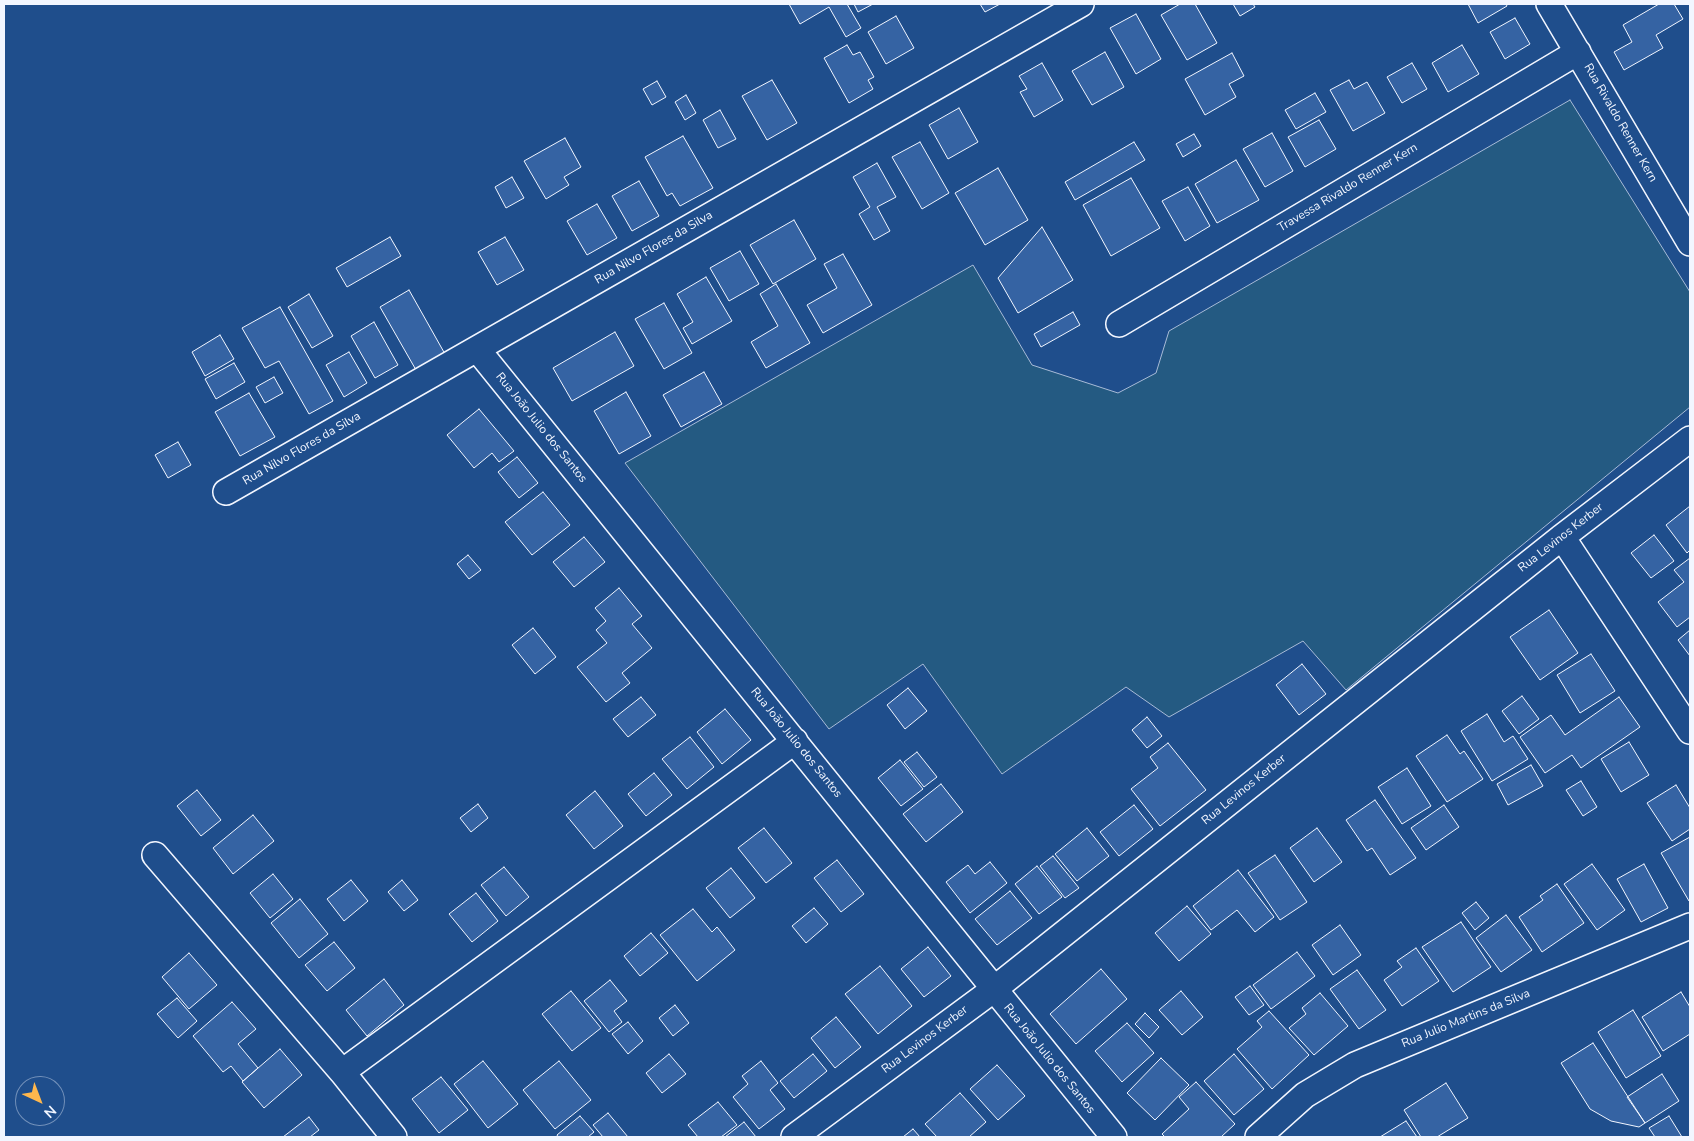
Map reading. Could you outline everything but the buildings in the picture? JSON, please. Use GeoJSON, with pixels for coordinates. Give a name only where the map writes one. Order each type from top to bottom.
{"type":"FeatureCollection","features":[{"type":"Feature","properties":{"kind":"street","name":"Rua Nilvo Flores da Silva"},"geometry":{"type":"LineString","coordinates":[[226,492],[1082,4]]}},
{"type":"Feature","properties":{"kind":"street","name":"Rua Rivaldo Renner Kern"},"geometry":{"type":"LineString","coordinates":[[1549,4],[1690,243]]}},
{"type":"Feature","properties":{"kind":"street","name":"Travessa Rivaldo Renner Kern"},"geometry":{"type":"LineString","coordinates":[[1119,324],[1578,52]]}},
{"type":"Feature","properties":{"kind":"street","name":"Rua João Julio dos Santos"},"geometry":{"type":"LineString","coordinates":[[478,349],[993,990],[1114,1137]]}},
{"type":"Feature","properties":{"kind":"street","name":"Rua Levinos Kerber"},"geometry":{"type":"LineString","coordinates":[[794,1137],[993,990],[1562,537],[1690,439]]}},
{"type":"Feature","properties":{"kind":"street"},"geometry":{"type":"LineString","coordinates":[[1562,537],[1690,731]]}},
{"type":"Feature","properties":{"kind":"street"},"geometry":{"type":"LineString","coordinates":[[342,1072],[795,742]]}},
{"type":"Feature","properties":{"kind":"street"},"geometry":{"type":"LineString","coordinates":[[155,855],[342,1072],[394,1137]]}},
{"type":"Feature","properties":{"kind":"street","name":"Rua Julio Martins da Silva"},"geometry":{"type":"LineString","coordinates":[[1258,1137],[1305,1095],[1355,1065],[1690,926]]}},
{"type":"Feature","properties":{"kind":"shaded area"},"geometry":{"type":"Polygon","coordinates":[[[1570,100],[1690,292],[1690,407],[1346,690],[1303,641],[1169,717],[1126,687],[1002,774],[923,664],[829,729],[625,463],[973,265],[1032,365],[1118,393],[1156,373],[1169,331],[1570,100]]]}}]}
